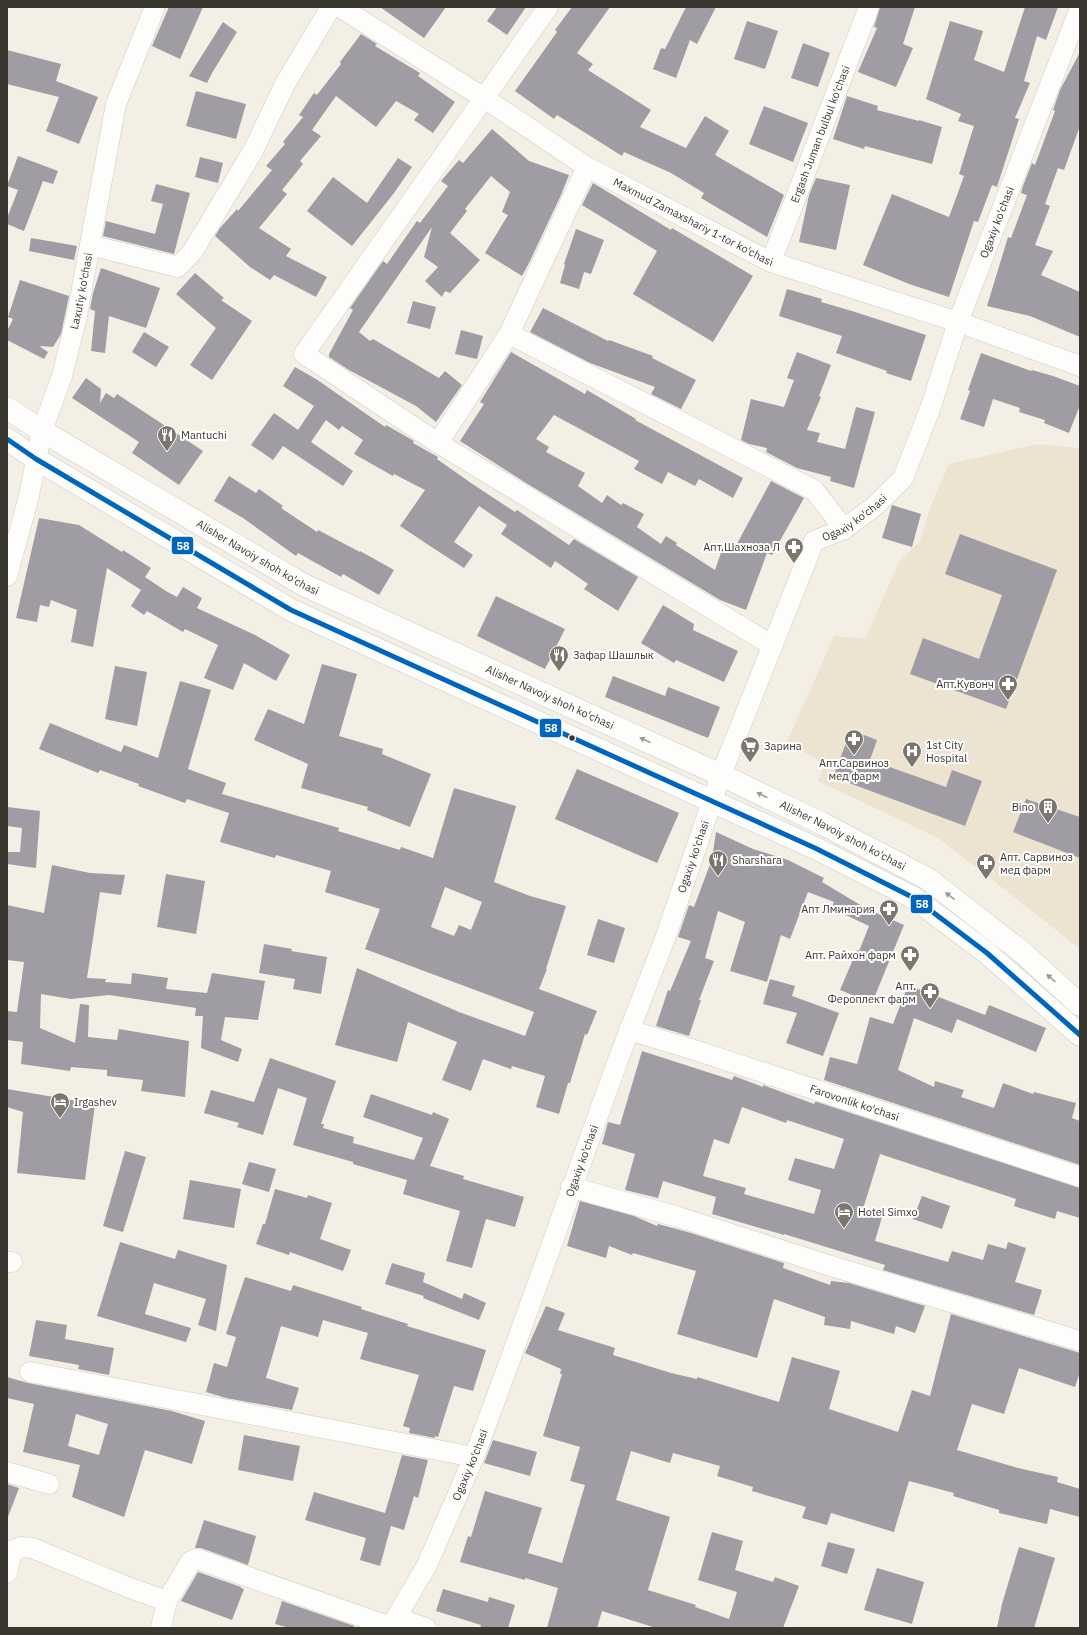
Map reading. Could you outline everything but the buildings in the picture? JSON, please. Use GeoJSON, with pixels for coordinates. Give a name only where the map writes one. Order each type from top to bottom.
{"type":"FeatureCollection","features":[{"type":"Feature","properties":{"kind":"main road","name":"Alisher Navoiy shoh ko'chasi"},"geometry":{"type":"LineString","coordinates":[[7,408],[42,431],[304,585],[721,775],[823,824],[928,879],[1023,953],[1080,1005]]}},
{"type":"Feature","properties":{"kind":"main road","name":"Alisher Navoiy shoh ko'chasi"},"geometry":{"type":"LineString","coordinates":[[7,439],[36,459],[290,610],[815,848],[914,898],[987,953],[1080,1035]]}},
{"type":"Feature","properties":{"kind":"street","name":"Laxutiy ko'chasi"},"geometry":{"type":"LineString","coordinates":[[7,576],[28,500],[42,431],[62,376],[77,315],[116,104],[155,7]]}},
{"type":"Feature","properties":{"kind":"street"},"geometry":{"type":"LineString","coordinates":[[90,245],[178,267],[193,251],[253,151],[285,84],[331,7]]}},
{"type":"Feature","properties":{"kind":"street","name":"Maxmud Zamaxshariy 1-tor ko'chasi"},"geometry":{"type":"LineString","coordinates":[[340,7],[484,98],[587,167],[771,262],[958,322],[1080,366]]}},
{"type":"Feature","properties":{"kind":"street"},"geometry":{"type":"LineString","coordinates":[[548,7],[304,354],[438,443],[772,646]]}},
{"type":"Feature","properties":{"kind":"street","name":"Ergash Juman bulbul ko'chasi"},"geometry":{"type":"LineString","coordinates":[[771,262],[869,7]]}},
{"type":"Feature","properties":{"kind":"street","name":"Ogaxiy ko'chasi"},"geometry":{"type":"LineString","coordinates":[[390,1627],[427,1565],[474,1457],[571,1187],[629,1030],[666,936],[721,775],[814,541],[844,528],[875,506],[903,478],[930,409],[958,322],[1080,8]]}},
{"type":"Feature","properties":{"kind":"street"},"geometry":{"type":"LineString","coordinates":[[438,443],[509,334],[587,167]]}},
{"type":"Feature","properties":{"kind":"street"},"geometry":{"type":"LineString","coordinates":[[509,334],[814,490],[844,528]]}},
{"type":"Feature","properties":{"kind":"street","name":"Farovonlik ko'chasi"},"geometry":{"type":"LineString","coordinates":[[629,1030],[701,1052],[1080,1177]]}},
{"type":"Feature","properties":{"kind":"street"},"geometry":{"type":"LineString","coordinates":[[571,1187],[678,1217],[828,1266],[1080,1341]]}},
{"type":"Feature","properties":{"kind":"street"},"geometry":{"type":"LineString","coordinates":[[30,1372],[474,1457]]}},
{"type":"Feature","properties":{"kind":"street"},"geometry":{"type":"LineString","coordinates":[[7,1472],[49,1484]]}},
{"type":"Feature","properties":{"kind":"street"},"geometry":{"type":"LineString","coordinates":[[7,1573],[12,1552],[21,1547],[32,1548],[130,1588],[167,1601]]}},
{"type":"Feature","properties":{"kind":"street"},"geometry":{"type":"LineString","coordinates":[[161,1628],[167,1601],[191,1561],[197,1558],[390,1627],[408,1622],[426,1628]]}},
{"type":"Feature","properties":{"kind":"shaded area"},"geometry":{"type":"Polygon","coordinates":[[[1038,444],[1080,448],[1080,949],[938,838],[818,781],[825,764],[787,742],[834,636],[865,639],[899,562],[920,541],[931,506],[949,464],[1038,444]]]}},
{"type":"Feature","properties":{"kind":"transit line","name":"58"},"geometry":{"type":"LineString","coordinates":[[7,439],[36,459],[291,610],[815,848],[914,898],[987,953],[1080,1035]]}},
{"type":"Feature","properties":{"kind":"place","name":"Mantuchi"},"geometry":{"type":"Point","coordinates":[167,452]}},
{"type":"Feature","properties":{"kind":"place","name":"Апт.Шахноза Л"},"geometry":{"type":"Point","coordinates":[794,564]}},
{"type":"Feature","properties":{"kind":"place","name":"Зафар Шашлык"},"geometry":{"type":"Point","coordinates":[559,672]}},
{"type":"Feature","properties":{"kind":"place","name":"Апт.Кувонч"},"geometry":{"type":"Point","coordinates":[1008,701]}},
{"type":"Feature","properties":{"kind":"place","name":"Апт.Сарвиноз мед фарм"},"geometry":{"type":"Point","coordinates":[854,756]}},
{"type":"Feature","properties":{"kind":"place","name":"Зарина"},"geometry":{"type":"Point","coordinates":[750,763]}},
{"type":"Feature","properties":{"kind":"place","name":"1st City Hospital"},"geometry":{"type":"Point","coordinates":[912,768]}},
{"type":"Feature","properties":{"kind":"place","name":"Bino"},"geometry":{"type":"Point","coordinates":[1048,824]}},
{"type":"Feature","properties":{"kind":"place","name":"Sharshara"},"geometry":{"type":"Point","coordinates":[718,877]}},
{"type":"Feature","properties":{"kind":"place","name":"Апт. Сарвиноз мед фарм"},"geometry":{"type":"Point","coordinates":[986,880]}},
{"type":"Feature","properties":{"kind":"place","name":"Апт Лминария"},"geometry":{"type":"Point","coordinates":[889,926]}},
{"type":"Feature","properties":{"kind":"place","name":"Апт. Райхон фарм"},"geometry":{"type":"Point","coordinates":[910,972]}},
{"type":"Feature","properties":{"kind":"place","name":"Апт. Фероплект фарм"},"geometry":{"type":"Point","coordinates":[930,1009]}},
{"type":"Feature","properties":{"kind":"place","name":"Irgashev"},"geometry":{"type":"Point","coordinates":[60,1119]}},
{"type":"Feature","properties":{"kind":"place","name":"Hotel Simxo"},"geometry":{"type":"Point","coordinates":[844,1229]}}]}
